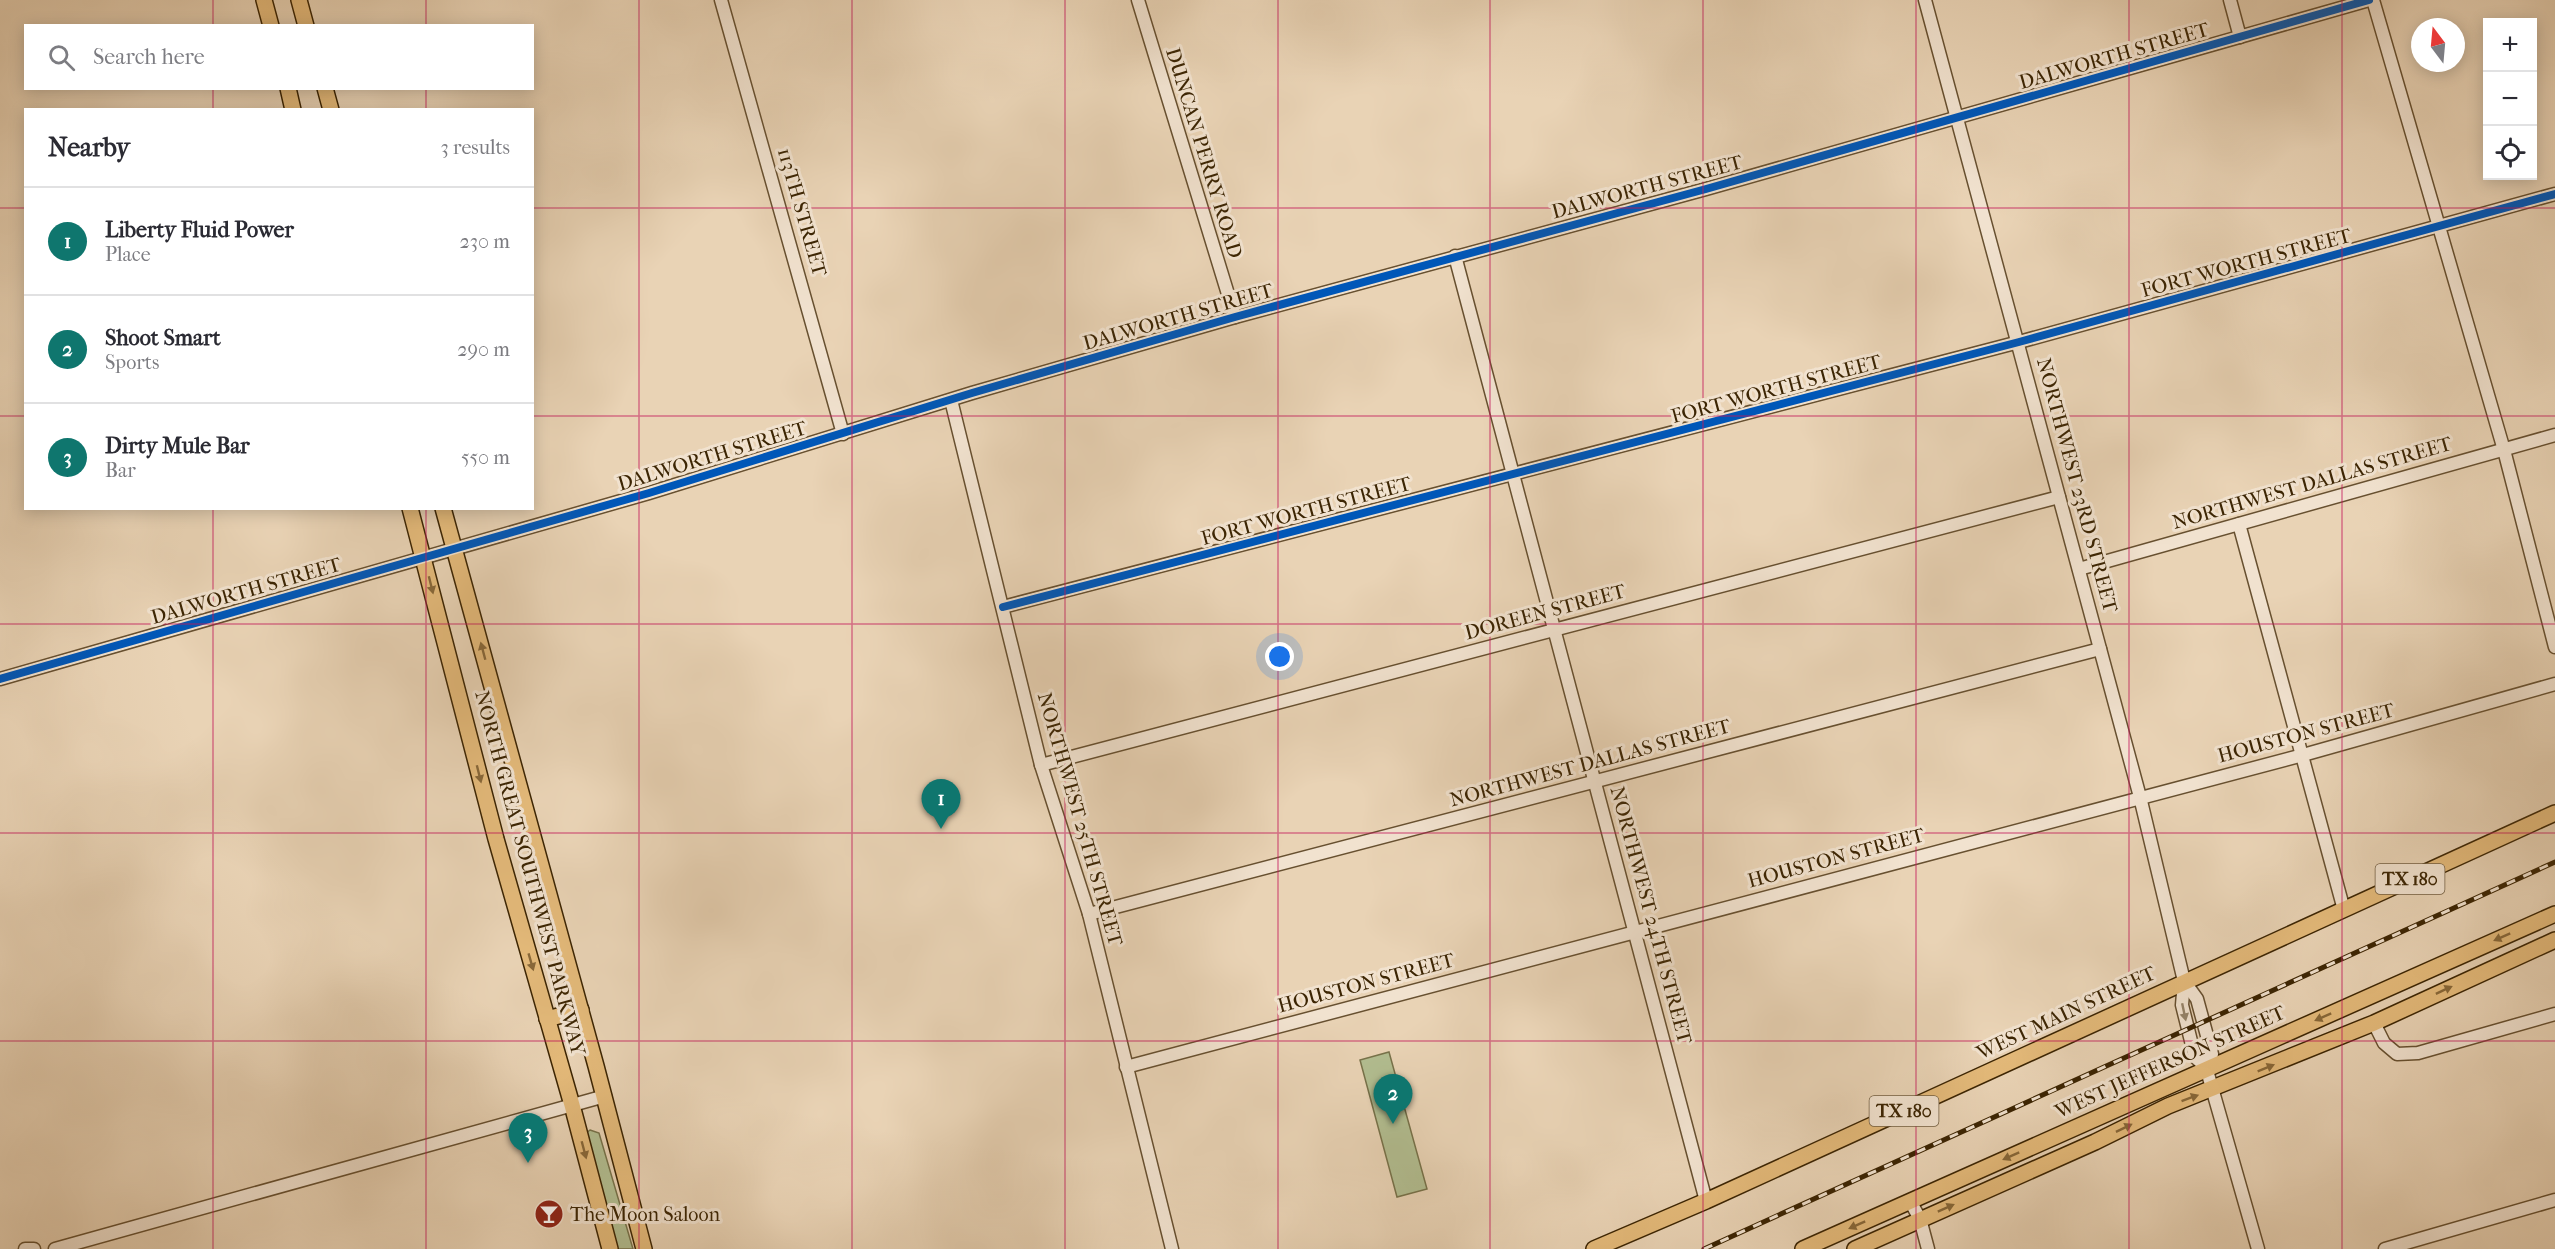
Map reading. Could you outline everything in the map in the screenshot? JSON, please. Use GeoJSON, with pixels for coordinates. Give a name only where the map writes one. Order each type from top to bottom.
{"type":"FeatureCollection","features":[{"type":"Feature","properties":{"kind":"main road"},"geometry":{"type":"LineString","coordinates":[[264,0],[270,24]]}},
{"type":"Feature","properties":{"kind":"main road"},"geometry":{"type":"LineString","coordinates":[[299,0],[305,24]]}},
{"type":"Feature","properties":{"kind":"main road"},"geometry":{"type":"LineString","coordinates":[[288,90],[293,108]]}},
{"type":"Feature","properties":{"kind":"main road"},"geometry":{"type":"LineString","coordinates":[[326,90],[330,108]]}},
{"type":"Feature","properties":{"kind":"main road","name":"NORTH GREAT SOUTHWEST PARKWAY"},"geometry":{"type":"LineString","coordinates":[[411,510],[496,838],[572,1105],[610,1249]]}},
{"type":"Feature","properties":{"kind":"main road","name":"NORTH GREAT SOUTHWEST PARKWAY"},"geometry":{"type":"LineString","coordinates":[[444,510],[644,1249]]}},
{"type":"Feature","properties":{"kind":"main road","name":"WEST MAIN STREET"},"geometry":{"type":"LineString","coordinates":[[1594,1249],[1706,1201],[2555,813]]}},
{"type":"Feature","properties":{"kind":"main road","name":"WEST JEFFERSON STREET"},"geometry":{"type":"LineString","coordinates":[[1803,1249],[2206,1067],[2555,914]]}},
{"type":"Feature","properties":{"kind":"main road","name":"WEST JEFFERSON STREET"},"geometry":{"type":"LineString","coordinates":[[1854,1249],[2168,1106],[2374,1023],[2555,940]]}},
{"type":"Feature","properties":{"kind":"main road"},"geometry":{"type":"LineString","coordinates":[[547,1019],[581,1010]]}},
{"type":"Feature","properties":{"kind":"main road"},"geometry":{"type":"LineString","coordinates":[[2051,1137],[2061,1156]]}},
{"type":"Feature","properties":{"kind":"street","name":"113TH STREET"},"geometry":{"type":"LineString","coordinates":[[721,0],[843,434]]}},
{"type":"Feature","properties":{"kind":"street","name":"DUNCAN PERRY ROAD"},"geometry":{"type":"LineString","coordinates":[[1138,0],[1235,317]]}},
{"type":"Feature","properties":{"kind":"street","name":"NORTHWEST 23RD STREET"},"geometry":{"type":"LineString","coordinates":[[1925,0],[2140,797],[2184,981],[2182,1005],[2195,1057],[2206,1067],[2258,1249]]}},
{"type":"Feature","properties":{"kind":"street"},"geometry":{"type":"LineString","coordinates":[[2230,0],[2240,37]]}},
{"type":"Feature","properties":{"kind":"street","name":"DALWORTH STREET"},"geometry":{"type":"LineString","coordinates":[[0,679],[455,549],[1235,317],[1706,189],[2371,0]]}},
{"type":"Feature","properties":{"kind":"street"},"geometry":{"type":"LineString","coordinates":[[2371,0],[2440,227],[2504,450],[2555,647]]}},
{"type":"Feature","properties":{"kind":"street","name":"FORT WORTH STREET"},"geometry":{"type":"LineString","coordinates":[[1003,607],[2019,342],[2555,194]]}},
{"type":"Feature","properties":{"kind":"street","name":"NORTHWEST 24TH STREET"},"geometry":{"type":"LineString","coordinates":[[1455,256],[1706,1201]]}},
{"type":"Feature","properties":{"kind":"street","name":"NORTHWEST 25TH STREET"},"geometry":{"type":"LineString","coordinates":[[951,400],[1041,765],[1089,914],[1172,1249]]}},
{"type":"Feature","properties":{"kind":"street","name":"NORTHWEST DALLAS STREET"},"geometry":{"type":"LineString","coordinates":[[2079,569],[2555,435]]}},
{"type":"Feature","properties":{"kind":"street","name":"DOREEN STREET"},"geometry":{"type":"LineString","coordinates":[[1041,765],[2059,497]]}},
{"type":"Feature","properties":{"kind":"street"},"geometry":{"type":"LineString","coordinates":[[2239,524],[2344,910]]}},
{"type":"Feature","properties":{"kind":"street","name":"NORTHWEST DALLAS STREET"},"geometry":{"type":"LineString","coordinates":[[1089,914],[2100,649]]}},
{"type":"Feature","properties":{"kind":"street","name":"HOUSTON STREET"},"geometry":{"type":"LineString","coordinates":[[1126,1067],[2303,755],[2555,684]]}},
{"type":"Feature","properties":{"kind":"street"},"geometry":{"type":"LineString","coordinates":[[2374,1023],[2384,1043],[2397,1054],[2418,1053],[2555,1014]]}},
{"type":"Feature","properties":{"kind":"street"},"geometry":{"type":"LineString","coordinates":[[55,1249],[604,1096]]}},
{"type":"Feature","properties":{"kind":"street"},"geometry":{"type":"LineString","coordinates":[[2385,1249],[2555,1200]]}},
{"type":"Feature","properties":{"kind":"street"},"geometry":{"type":"LineString","coordinates":[[1910,1201],[1920,1219],[1928,1249]]}},
{"type":"Feature","properties":{"kind":"street"},"geometry":{"type":"LineString","coordinates":[[27,1249],[34,1249]]}},
{"type":"Feature","properties":{"kind":"green space"},"geometry":{"type":"Polygon","coordinates":[[[1389,1052],[1427,1189],[1397,1197],[1360,1060],[1389,1052]]]}},
{"type":"Feature","properties":{"kind":"green space"},"geometry":{"type":"Polygon","coordinates":[[[590,1130],[599,1133],[633,1249],[615,1249],[585,1134],[590,1130]]]}},
{"type":"Feature","properties":{"kind":"railway"},"geometry":{"type":"LineString","coordinates":[[1704,1249],[2555,862]]}},
{"type":"Feature","properties":{"kind":"cycle path"},"geometry":{"type":"LineString","coordinates":[[0,679],[649,493],[972,393],[1235,317],[1706,189],[2369,0]]}},
{"type":"Feature","properties":{"kind":"cycle path"},"geometry":{"type":"LineString","coordinates":[[1003,607],[2019,342],[2555,194]]}},
{"type":"Feature","properties":{"kind":"place","name":"Liberty Fluid Power"},"geometry":{"type":"Point","coordinates":[941,829]}},
{"type":"Feature","properties":{"kind":"place","name":"Shoot Smart"},"geometry":{"type":"Point","coordinates":[1393,1124]}},
{"type":"Feature","properties":{"kind":"place","name":"Dirty Mule Bar"},"geometry":{"type":"Point","coordinates":[528,1163]}},
{"type":"Feature","properties":{"kind":"place","name":"The Moon Saloon"},"geometry":{"type":"Point","coordinates":[549,1214]}}]}
